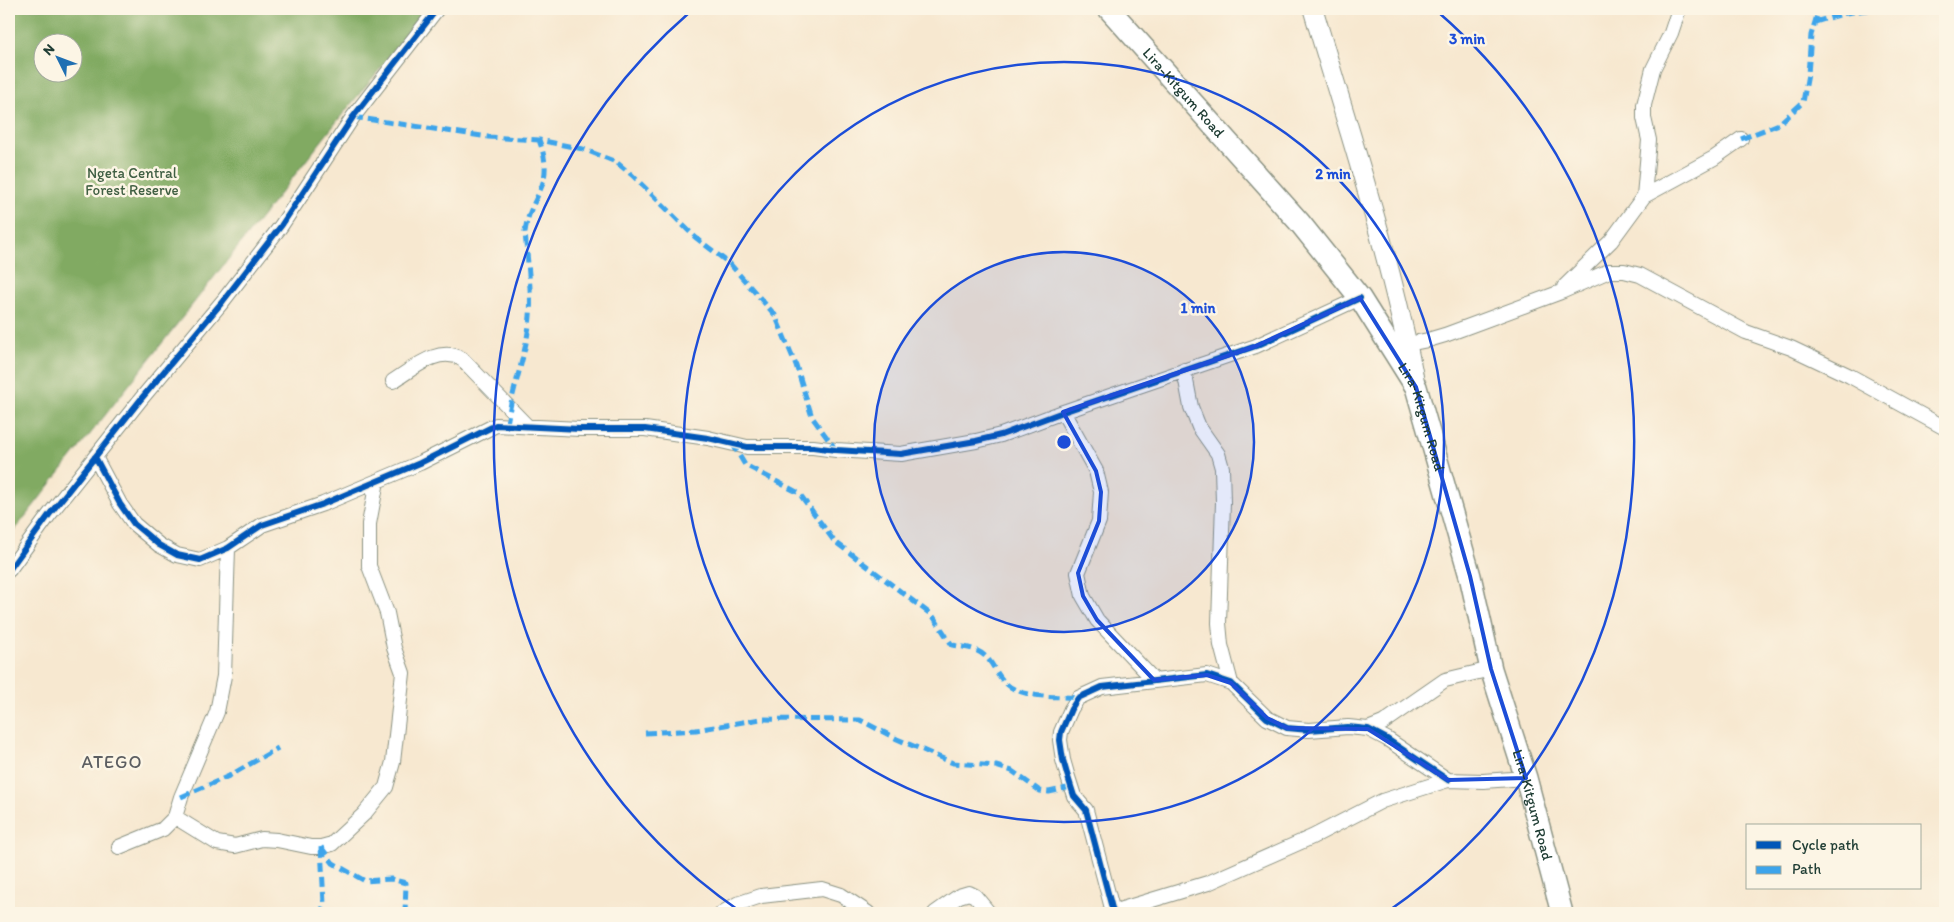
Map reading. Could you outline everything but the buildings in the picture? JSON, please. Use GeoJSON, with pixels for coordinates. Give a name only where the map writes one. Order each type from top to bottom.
{"type":"FeatureCollection","features":[{"type":"Feature","properties":{"kind":"main road","name":"Lira-Kitgum Road"},"geometry":{"type":"LineString","coordinates":[[1109,9],[1300,223],[1360,298],[1416,388],[1470,576],[1491,669],[1526,778],[1562,913]]}},
{"type":"Feature","properties":{"kind":"main road"},"geometry":{"type":"LineString","coordinates":[[1313,9],[1366,189],[1408,344],[1416,388]]}},
{"type":"Feature","properties":{"kind":"street"},"geometry":{"type":"LineString","coordinates":[[9,570],[95,457],[223,301],[281,226],[353,117],[436,9]]}},
{"type":"Feature","properties":{"kind":"street"},"geometry":{"type":"LineString","coordinates":[[1644,196],[1649,140],[1644,118],[1644,105],[1653,69],[1671,33],[1679,9]]}},
{"type":"Feature","properties":{"kind":"street"},"geometry":{"type":"LineString","coordinates":[[1560,292],[1611,241],[1644,196],[1714,158],[1741,139]]}},
{"type":"Feature","properties":{"kind":"street"},"geometry":{"type":"LineString","coordinates":[[1408,344],[1445,335],[1560,292],[1609,271],[1624,271],[1640,275],[1746,332],[1791,348],[1850,376],[1945,428]]}},
{"type":"Feature","properties":{"kind":"street"},"geometry":{"type":"LineString","coordinates":[[95,457],[120,504],[134,524],[159,545],[176,555],[200,560],[228,548],[262,525],[323,504],[420,463],[496,425],[644,428],[747,446],[813,447],[902,454],[1001,435],[1256,346],[1360,298]]}},
{"type":"Feature","properties":{"kind":"street"},"geometry":{"type":"LineString","coordinates":[[393,381],[434,356],[453,354],[462,359],[528,427]]}},
{"type":"Feature","properties":{"kind":"street"},"geometry":{"type":"LineString","coordinates":[[1184,370],[1191,407],[1200,427],[1218,454],[1222,468],[1223,502],[1219,623],[1221,644],[1231,683]]}},
{"type":"Feature","properties":{"kind":"street"},"geometry":{"type":"LineString","coordinates":[[1063,412],[1096,471],[1100,492],[1098,521],[1078,573],[1082,596],[1097,620],[1154,680]]}},
{"type":"Feature","properties":{"kind":"street"},"geometry":{"type":"LineString","coordinates":[[175,817],[217,843],[235,846],[262,839],[277,840],[311,848],[321,847],[332,844],[364,814],[386,787],[393,762],[403,673],[394,648],[387,613],[369,566],[369,524],[377,481]]}},
{"type":"Feature","properties":{"kind":"street"},"geometry":{"type":"LineString","coordinates":[[119,847],[163,829],[175,817],[181,797],[217,712],[224,676],[228,548]]}},
{"type":"Feature","properties":{"kind":"street"},"geometry":{"type":"LineString","coordinates":[[1368,730],[1383,723],[1445,680],[1491,669]]}},
{"type":"Feature","properties":{"kind":"street"},"geometry":{"type":"LineString","coordinates":[[1448,780],[1387,739],[1368,730],[1348,727],[1309,730],[1287,728],[1267,718],[1231,683],[1207,675],[1102,687],[1078,698],[1061,732],[1063,760],[1074,796],[1086,810],[1111,912],[1208,883],[1312,837],[1382,801],[1448,780],[1482,781],[1526,778]]}},
{"type":"Feature","properties":{"kind":"street"},"geometry":{"type":"LineString","coordinates":[[722,913],[737,904],[761,896],[822,889],[841,895],[868,913]]}},
{"type":"Feature","properties":{"kind":"street"},"geometry":{"type":"LineString","coordinates":[[935,913],[959,896],[969,893],[975,896],[989,913]]}},
{"type":"Feature","properties":{"kind":"highlighted area"},"geometry":{"type":"Polygon","coordinates":[[[1360,298],[1416,387],[1470,576],[1491,669],[1526,778],[1448,780],[1368,729],[1287,728],[1267,718],[1231,683],[1207,675],[1154,680],[1097,620],[1083,596],[1078,573],[1099,521],[1101,492],[1096,471],[1063,412],[1256,346],[1360,298]]]}},
{"type":"Feature","properties":{"kind":"green space","name":"Ngeta Central Forest Reserve"},"geometry":{"type":"Polygon","coordinates":[[[9,9],[430,9],[346,110],[9,537],[9,9]]]}},
{"type":"Feature","properties":{"kind":"marked path"},"geometry":{"type":"LineString","coordinates":[[1741,139],[1779,124],[1803,102],[1808,74],[1811,35],[1819,9]]}},
{"type":"Feature","properties":{"kind":"marked path"},"geometry":{"type":"LineString","coordinates":[[1815,22],[1846,13],[1873,9]]}},
{"type":"Feature","properties":{"kind":"marked path"},"geometry":{"type":"LineString","coordinates":[[353,117],[488,137],[539,140],[583,149],[616,162],[632,175],[695,237],[730,264],[775,315],[796,365],[812,417],[836,450]]}},
{"type":"Feature","properties":{"kind":"marked path"},"geometry":{"type":"LineString","coordinates":[[507,425],[526,344],[530,316],[530,285],[525,232],[528,219],[544,179],[544,156],[539,140]]}},
{"type":"Feature","properties":{"kind":"marked path"},"geometry":{"type":"LineString","coordinates":[[732,443],[745,465],[799,493],[834,541],[933,616],[952,645],[970,648],[982,653],[1005,683],[1023,693],[1039,696],[1078,698]]}},
{"type":"Feature","properties":{"kind":"marked path"},"geometry":{"type":"LineString","coordinates":[[645,733],[696,730],[761,719],[860,720],[897,739],[953,763],[996,766],[1012,771],[1040,791],[1049,792],[1071,787]]}},
{"type":"Feature","properties":{"kind":"marked path"},"geometry":{"type":"LineString","coordinates":[[181,797],[229,776],[278,748]]}},
{"type":"Feature","properties":{"kind":"marked path"},"geometry":{"type":"LineString","coordinates":[[321,847],[333,863],[365,881],[391,879],[406,883],[405,913]]}},
{"type":"Feature","properties":{"kind":"marked path"},"geometry":{"type":"LineString","coordinates":[[321,847],[324,904],[321,913]]}},
{"type":"Feature","properties":{"kind":"cycle path"},"geometry":{"type":"LineString","coordinates":[[9,570],[49,515],[141,399],[223,301],[281,226],[353,117],[437,9]]}},
{"type":"Feature","properties":{"kind":"cycle path"},"geometry":{"type":"LineString","coordinates":[[95,457],[120,504],[134,524],[159,545],[177,555],[200,560],[228,548],[262,525],[323,504],[420,463],[496,425],[580,429],[645,429],[708,438],[747,447],[813,447],[901,454],[1001,435],[1256,346],[1360,298]]}},
{"type":"Feature","properties":{"kind":"cycle path"},"geometry":{"type":"LineString","coordinates":[[1113,912],[1086,810],[1074,796],[1063,760],[1060,740],[1061,732],[1078,698],[1102,687],[1207,675],[1231,683],[1267,718],[1287,728],[1309,730],[1348,727],[1368,729],[1387,739],[1448,780]]}},
{"type":"Feature","properties":{"kind":"district","name":"ATEGO"},"geometry":{"type":"Point","coordinates":[112,762]}}]}
